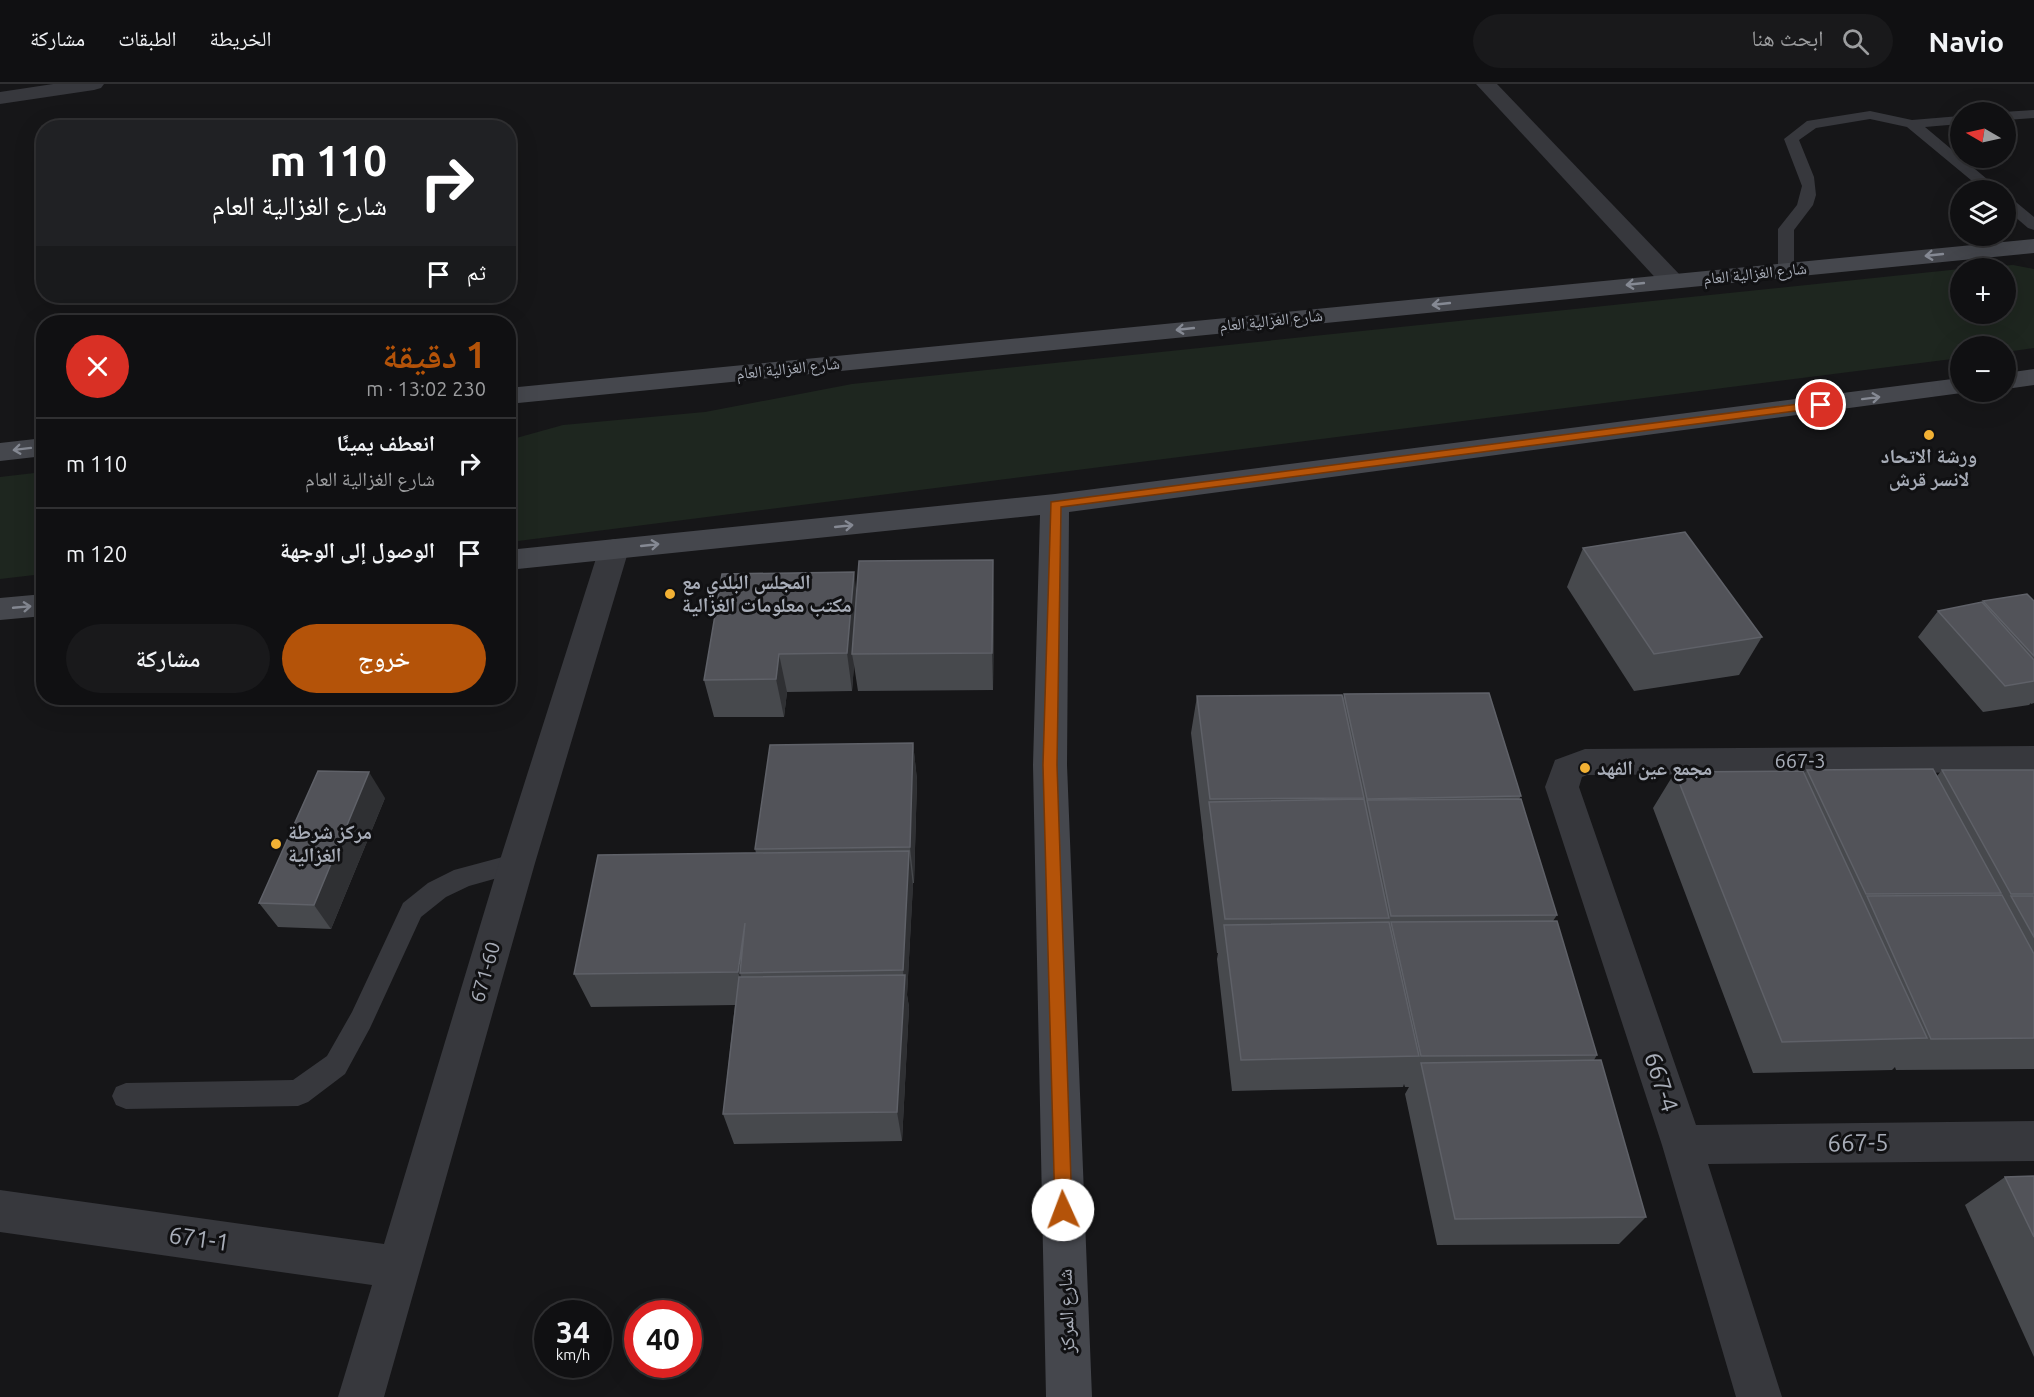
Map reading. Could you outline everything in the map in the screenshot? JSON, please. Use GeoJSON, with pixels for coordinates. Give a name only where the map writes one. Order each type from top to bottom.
{"type":"FeatureCollection","features":[{"type":"Feature","properties":{"kind":"main road","name":"شارع الغزالية العام"},"geometry":{"type":"LineString","coordinates":[[516,395],[2034,246]]}},
{"type":"Feature","properties":{"kind":"main road"},"geometry":{"type":"LineString","coordinates":[[2001,249],[2034,255]]}},
{"type":"Feature","properties":{"kind":"main road"},"geometry":{"type":"LineString","coordinates":[[2016,380],[2034,377]]}},
{"type":"Feature","properties":{"kind":"main road"},"geometry":{"type":"LineString","coordinates":[[516,559],[1055,504],[1950,387]]}},
{"type":"Feature","properties":{"kind":"main road"},"geometry":{"type":"LineString","coordinates":[[516,405],[553,391]]}},
{"type":"Feature","properties":{"kind":"main road"},"geometry":{"type":"LineString","coordinates":[[0,452],[36,448]]}},
{"type":"Feature","properties":{"kind":"main road","name":"شارع المركز"},"geometry":{"type":"LineString","coordinates":[[1055,504],[1050,765],[1069,1397]]}},
{"type":"Feature","properties":{"kind":"main road"},"geometry":{"type":"LineString","coordinates":[[516,550],[548,556]]}},
{"type":"Feature","properties":{"kind":"main road"},"geometry":{"type":"LineString","coordinates":[[0,609],[36,606]]}},
{"type":"Feature","properties":{"kind":"street"},"geometry":{"type":"LineString","coordinates":[[0,98],[94,84]]}},
{"type":"Feature","properties":{"kind":"street"},"geometry":{"type":"LineString","coordinates":[[1486,84],[1672,281]]}},
{"type":"Feature","properties":{"kind":"street","name":"671-60"},"geometry":{"type":"LineString","coordinates":[[361,1397],[516,863],[614,549]]}},
{"type":"Feature","properties":{"kind":"street","name":"667-3"},"geometry":{"type":"LineString","coordinates":[[1567,769],[1585,762],[2034,759]]}},
{"type":"Feature","properties":{"kind":"street","name":"667-4"},"geometry":{"type":"LineString","coordinates":[[1567,769],[1562,787],[1682,1145],[1759,1397]]}},
{"type":"Feature","properties":{"kind":"street","name":"667-5"},"geometry":{"type":"LineString","coordinates":[[1682,1145],[2034,1142]]}},
{"type":"Feature","properties":{"kind":"street","name":"671-1"},"geometry":{"type":"LineString","coordinates":[[0,1211],[398,1267]]}},
{"type":"Feature","properties":{"kind":"lane"},"geometry":{"type":"LineString","coordinates":[[2016,115],[2034,114]]}},
{"type":"Feature","properties":{"kind":"lane"},"geometry":{"type":"LineString","coordinates":[[1786,270],[1786,229],[1804,210],[1811,188],[1791,139],[1812,124],[1870,115],[1912,124],[1950,121]]}},
{"type":"Feature","properties":{"kind":"lane"},"geometry":{"type":"LineString","coordinates":[[1912,124],[1980,180]]}},
{"type":"Feature","properties":{"kind":"lane"},"geometry":{"type":"LineString","coordinates":[[2016,210],[2034,225]]}},
{"type":"Feature","properties":{"kind":"lane"},"geometry":{"type":"LineString","coordinates":[[126,1095],[298,1093],[336,1065],[362,1020],[412,910],[437,890],[463,877],[516,863]]}},
{"type":"Feature","properties":{"kind":"shaded area"},"geometry":{"type":"Polygon","coordinates":[[[2016,266],[2034,269],[2034,348],[2016,351],[2016,336],[1950,336],[1950,359],[516,541],[516,438],[563,425],[705,412],[852,384],[1950,270],[1950,324],[2016,324],[2016,266]]]}},
{"type":"Feature","properties":{"kind":"shaded area"},"geometry":{"type":"Polygon","coordinates":[[[36,473],[36,575],[0,579],[0,477],[36,473]]]}},
{"type":"Feature","properties":{"kind":"building"},"geometry":{"type":"Polygon","coordinates":[[[1685,532],[1762,637],[1654,654],[1583,548],[1685,532]]]}},
{"type":"Feature","properties":{"kind":"building"},"geometry":{"type":"Polygon","coordinates":[[[993,560],[992,653],[852,654],[859,561],[993,560]]]}},
{"type":"Feature","properties":{"kind":"building"},"geometry":{"type":"Polygon","coordinates":[[[854,572],[847,653],[779,654],[776,679],[704,680],[722,574],[854,572]]]}},
{"type":"Feature","properties":{"kind":"building"},"geometry":{"type":"Polygon","coordinates":[[[2027,594],[2034,601],[2034,656],[1983,601],[2027,594]]]}},
{"type":"Feature","properties":{"kind":"building"},"geometry":{"type":"Polygon","coordinates":[[[1982,602],[2034,660],[2034,681],[2005,686],[1938,611],[1982,602]]]}},
{"type":"Feature","properties":{"kind":"building"},"geometry":{"type":"Polygon","coordinates":[[[1489,693],[1521,796],[1367,799],[1344,694],[1489,693]]]}},
{"type":"Feature","properties":{"kind":"building"},"geometry":{"type":"Polygon","coordinates":[[[1342,695],[1364,798],[1210,799],[1197,696],[1342,695]]]}},
{"type":"Feature","properties":{"kind":"building"},"geometry":{"type":"Polygon","coordinates":[[[913,743],[910,847],[755,849],[770,745],[913,743]]]}},
{"type":"Feature","properties":{"kind":"building"},"geometry":{"type":"Polygon","coordinates":[[[1933,769],[2001,893],[1866,894],[1807,770],[1933,769]]]}},
{"type":"Feature","properties":{"kind":"building"},"geometry":{"type":"Polygon","coordinates":[[[1942,770],[2034,770],[2034,894],[2011,894],[1942,770]]]}},
{"type":"Feature","properties":{"kind":"building"},"geometry":{"type":"Polygon","coordinates":[[[318,771],[369,772],[314,905],[259,903],[318,771]]]}},
{"type":"Feature","properties":{"kind":"building"},"geometry":{"type":"Polygon","coordinates":[[[1803,771],[1927,1038],[1782,1042],[1675,772],[1803,771]]]}},
{"type":"Feature","properties":{"kind":"building"},"geometry":{"type":"Polygon","coordinates":[[[1364,799],[1389,918],[1225,919],[1209,802],[1364,799]]]}},
{"type":"Feature","properties":{"kind":"building"},"geometry":{"type":"Polygon","coordinates":[[[1521,799],[1557,915],[1391,916],[1367,800],[1521,799]]]}},
{"type":"Feature","properties":{"kind":"building"},"geometry":{"type":"Polygon","coordinates":[[[909,851],[903,970],[740,973],[745,923],[738,972],[574,974],[598,855],[909,851]]]}},
{"type":"Feature","properties":{"kind":"building"},"geometry":{"type":"Polygon","coordinates":[[[2002,895],[2034,954],[2034,1038],[1931,1039],[1867,896],[2002,895]]]}},
{"type":"Feature","properties":{"kind":"building"},"geometry":{"type":"Polygon","coordinates":[[[2011,896],[2034,896],[2034,937],[2011,896]]]}},
{"type":"Feature","properties":{"kind":"building"},"geometry":{"type":"Polygon","coordinates":[[[1557,921],[1597,1055],[1421,1056],[1391,922],[1557,921]]]}},
{"type":"Feature","properties":{"kind":"building"},"geometry":{"type":"Polygon","coordinates":[[[1389,922],[1419,1056],[1241,1060],[1224,925],[1389,922]]]}},
{"type":"Feature","properties":{"kind":"building"},"geometry":{"type":"Polygon","coordinates":[[[905,975],[897,1112],[723,1114],[739,977],[905,975]]]}},
{"type":"Feature","properties":{"kind":"building"},"geometry":{"type":"Polygon","coordinates":[[[1601,1060],[1646,1217],[1455,1219],[1421,1063],[1601,1060]]]}},
{"type":"Feature","properties":{"kind":"building"},"geometry":{"type":"Polygon","coordinates":[[[2034,1176],[2034,1237],[2005,1177],[2034,1176]]]}},
{"type":"Feature","properties":{"kind":"place","name":"ورشة الاتحاد لانسر قرش"},"geometry":{"type":"Point","coordinates":[1929,435]}},
{"type":"Feature","properties":{"kind":"place","name":"المجلس البلدي مع مكتب معلومات الغزالية"},"geometry":{"type":"Point","coordinates":[670,594]}},
{"type":"Feature","properties":{"kind":"place","name":"مجمع عين الفهد"},"geometry":{"type":"Point","coordinates":[1585,768]}},
{"type":"Feature","properties":{"kind":"place","name":"مركز شرطة الغزالية"},"geometry":{"type":"Point","coordinates":[276,844]}},
{"type":"Feature","properties":{"kind":"route"},"geometry":{"type":"LineString","coordinates":[[1063,1210],[1050,765],[1055,504],[1821,405]]}}]}
